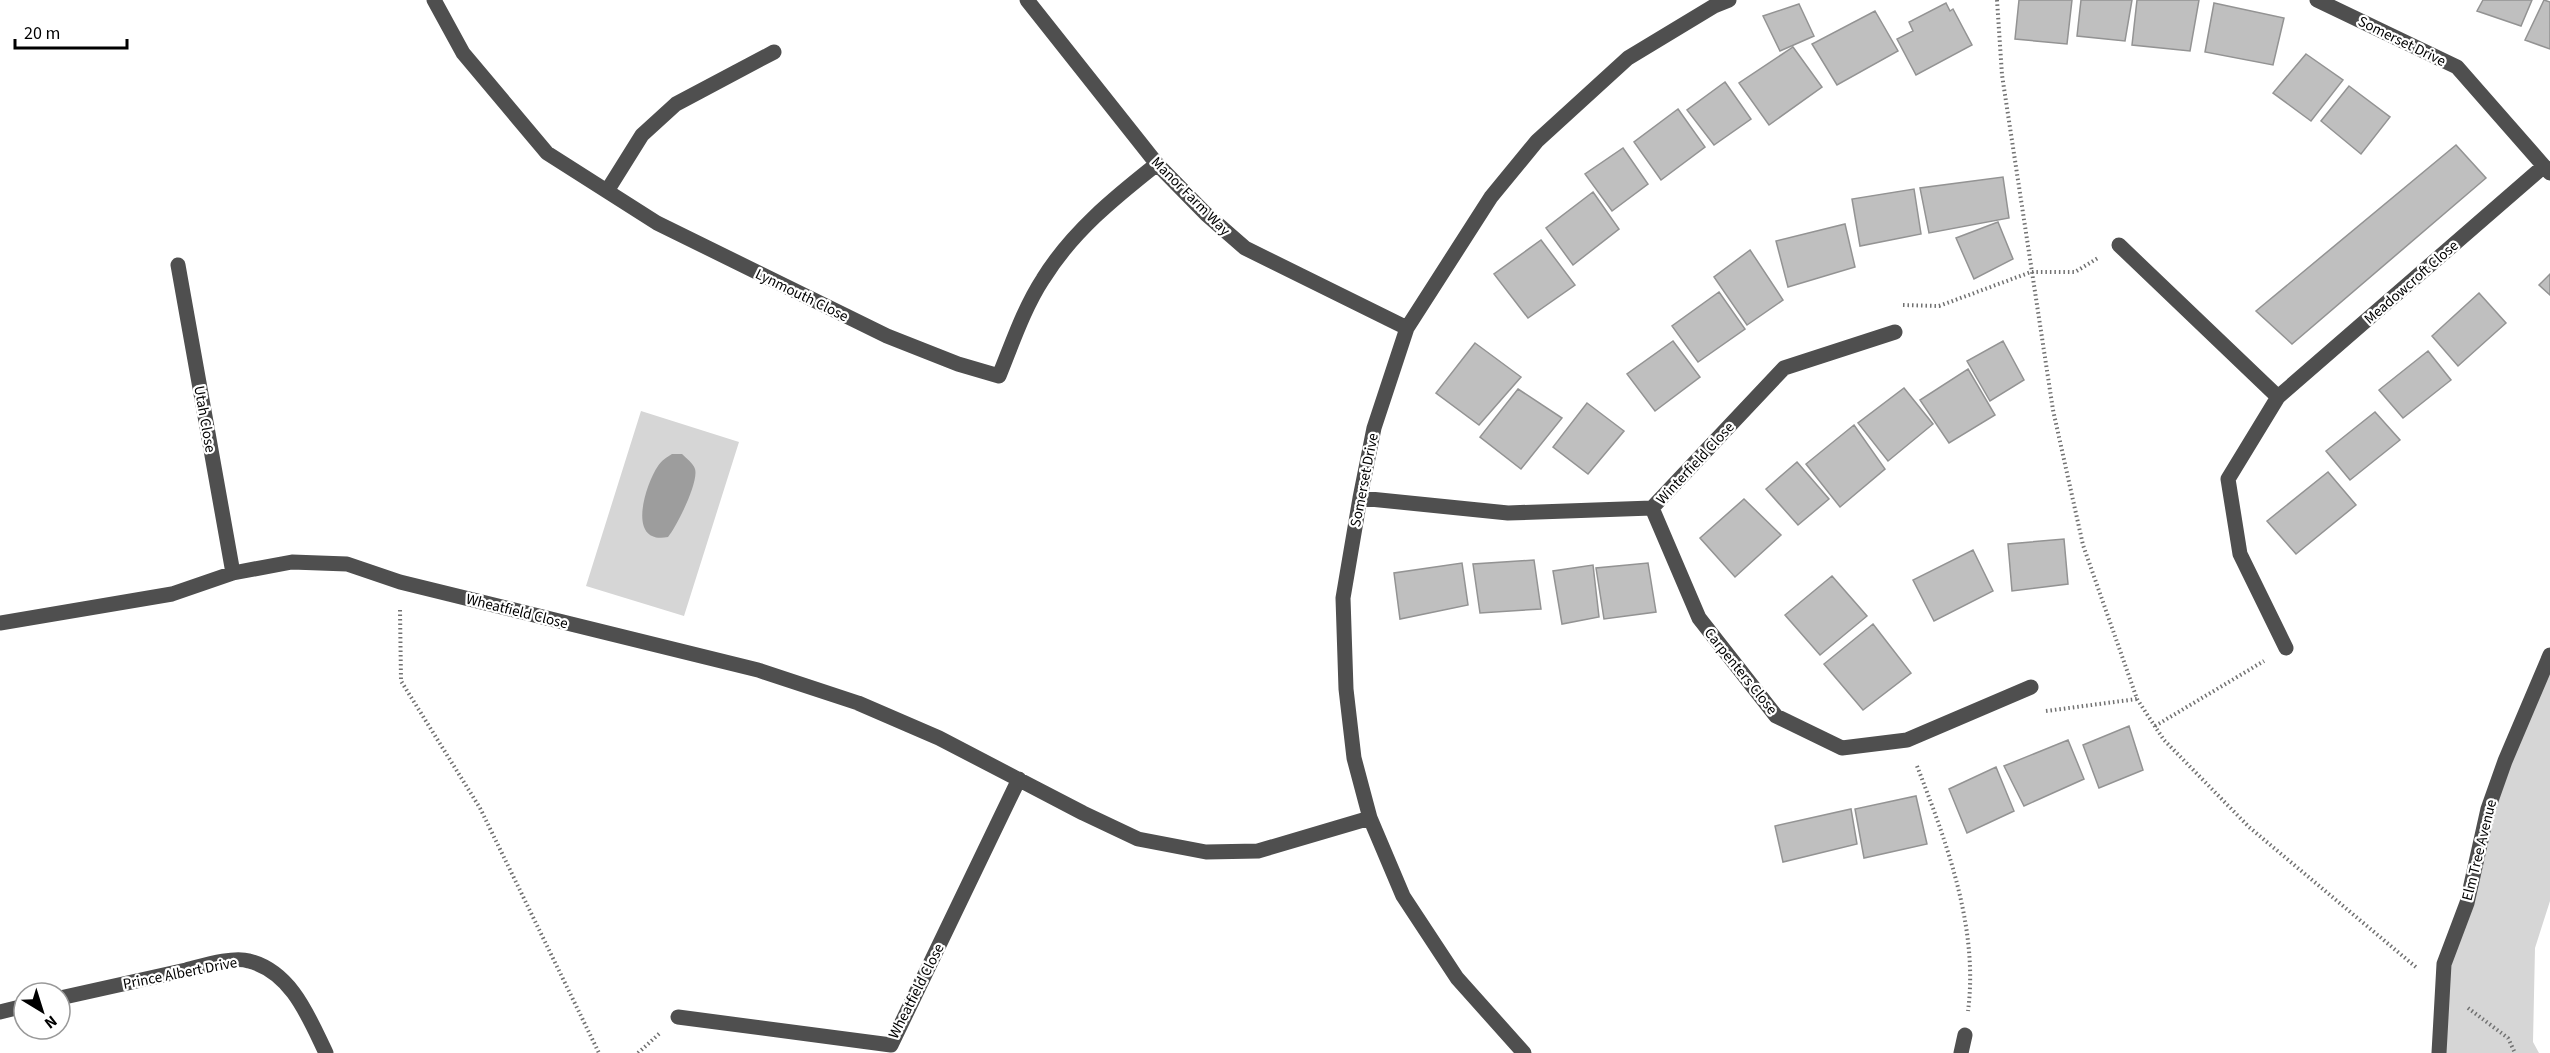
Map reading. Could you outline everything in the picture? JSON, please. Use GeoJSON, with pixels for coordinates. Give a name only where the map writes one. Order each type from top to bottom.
{"type":"FeatureCollection","features":[{"type":"Feature","properties":{"kind":"street","name":"Lynmouth Close"},"geometry":{"type":"LineString","coordinates":[[434,0],[463,53],[547,153],[657,223],[887,336],[958,364],[999,376],[1024,315],[1042,280],[1067,245],[1099,211],[1157,164]]}},
{"type":"Feature","properties":{"kind":"street","name":"Manor Farm Way"},"geometry":{"type":"LineString","coordinates":[[1027,0],[1157,164],[1206,214],[1245,248],[1407,328]]}},
{"type":"Feature","properties":{"kind":"street","name":"Somerset Drive"},"geometry":{"type":"LineString","coordinates":[[1524,1053],[1457,978],[1402,896],[1370,818],[1354,758],[1346,689],[1343,598],[1360,498],[1374,428],[1407,328],[1491,197],[1537,141],[1628,58],[1714,6],[1729,0]]}},
{"type":"Feature","properties":{"kind":"street","name":"Somerset Drive"},"geometry":{"type":"LineString","coordinates":[[2317,0],[2457,67],[2547,170]]}},
{"type":"Feature","properties":{"kind":"street"},"geometry":{"type":"LineString","coordinates":[[607,191],[642,135],[676,104],[774,52]]}},
{"type":"Feature","properties":{"kind":"street","name":"Meadowcroft Close"},"geometry":{"type":"LineString","coordinates":[[2286,648],[2240,554],[2228,478],[2278,397],[2547,170]]}},
{"type":"Feature","properties":{"kind":"street"},"geometry":{"type":"LineString","coordinates":[[2119,245],[2278,397]]}},
{"type":"Feature","properties":{"kind":"street","name":"Utah Close"},"geometry":{"type":"LineString","coordinates":[[178,265],[233,573]]}},
{"type":"Feature","properties":{"kind":"street","name":"Winterfield Close"},"geometry":{"type":"LineString","coordinates":[[1360,498],[1508,513],[1652,508],[1784,368],[1895,332]]}},
{"type":"Feature","properties":{"kind":"street","name":"Carpenters Close"},"geometry":{"type":"LineString","coordinates":[[1652,508],[1699,618],[1776,716],[1842,748],[1907,740],[2031,687]]}},
{"type":"Feature","properties":{"kind":"street","name":"Wheatfield Close"},"geometry":{"type":"LineString","coordinates":[[0,623],[172,594],[233,573],[292,562],[346,564],[400,582],[758,670],[858,703],[939,738],[1138,839],[1206,852],[1257,850],[1370,818]]}},
{"type":"Feature","properties":{"kind":"street","name":"Elm Tree Avenue"},"geometry":{"type":"LineString","coordinates":[[2439,1053],[2444,964],[2467,903],[2488,809],[2505,761],[2550,655]]}},
{"type":"Feature","properties":{"kind":"street","name":"Wheatfield Close"},"geometry":{"type":"LineString","coordinates":[[678,1017],[891,1045],[1019,779]]}},
{"type":"Feature","properties":{"kind":"street","name":"Prince Albert Drive"},"geometry":{"type":"LineString","coordinates":[[72,995],[220,962],[248,960],[272,973],[291,988],[305,1008],[326,1053]]}},
{"type":"Feature","properties":{"kind":"street"},"geometry":{"type":"LineString","coordinates":[[1961,1053],[1965,1035]]}},
{"type":"Feature","properties":{"kind":"path"},"geometry":{"type":"LineString","coordinates":[[1997,0],[2002,75],[2053,410],[2083,545],[2137,699],[2164,740],[2249,827],[2442,989],[2508,1038],[2516,1053]]}},
{"type":"Feature","properties":{"kind":"path"},"geometry":{"type":"LineString","coordinates":[[1895,332],[1891,304],[1939,306],[2031,272],[2075,272],[2119,245]]}},
{"type":"Feature","properties":{"kind":"path"},"geometry":{"type":"LineString","coordinates":[[400,582],[401,681],[480,808],[599,1053]]}},
{"type":"Feature","properties":{"kind":"path"},"geometry":{"type":"LineString","coordinates":[[2155,726],[2286,648]]}},
{"type":"Feature","properties":{"kind":"path"},"geometry":{"type":"LineString","coordinates":[[2031,687],[2046,711],[2137,699]]}},
{"type":"Feature","properties":{"kind":"path"},"geometry":{"type":"LineString","coordinates":[[1907,740],[1959,883],[1972,982],[1965,1035]]}},
{"type":"Feature","properties":{"kind":"shaded area"},"geometry":{"type":"Polygon","coordinates":[[[641,411],[739,442],[684,616],[586,586],[641,411]]]}},
{"type":"Feature","properties":{"kind":"shaded area"},"geometry":{"type":"Polygon","coordinates":[[[672,454],[682,454],[693,465],[694,484],[682,514],[668,537],[655,537],[647,532],[643,523],[644,499],[658,466],[672,454]]]}},
{"type":"Feature","properties":{"kind":"shaded area"},"geometry":{"type":"Polygon","coordinates":[[[2550,655],[2550,901],[2535,948],[2533,1042],[2539,1053],[2442,1053],[2442,989],[2488,809],[2550,655]]]}},
{"type":"Feature","properties":{"kind":"building"},"geometry":{"type":"Polygon","coordinates":[[[2019,0],[2072,0],[2067,44],[2015,39],[2019,0]]]}},
{"type":"Feature","properties":{"kind":"building"},"geometry":{"type":"Polygon","coordinates":[[[2081,0],[2132,0],[2125,41],[2077,36],[2081,0]]]}},
{"type":"Feature","properties":{"kind":"building"},"geometry":{"type":"Polygon","coordinates":[[[2137,0],[2199,0],[2190,51],[2132,45],[2137,0]]]}},
{"type":"Feature","properties":{"kind":"building"},"geometry":{"type":"Polygon","coordinates":[[[2483,0],[2532,0],[2521,26],[2477,11],[2483,0]]]}},
{"type":"Feature","properties":{"kind":"building"},"geometry":{"type":"Polygon","coordinates":[[[2544,0],[2550,2],[2550,49],[2525,40],[2544,0]]]}},
{"type":"Feature","properties":{"kind":"building"},"geometry":{"type":"Polygon","coordinates":[[[1946,3],[1950,11],[1953,9],[1972,45],[1916,75],[1897,39],[1913,31],[1909,22],[1946,3]]]}},
{"type":"Feature","properties":{"kind":"building"},"geometry":{"type":"Polygon","coordinates":[[[2214,3],[2284,18],[2273,65],[2205,52],[2214,3]]]}},
{"type":"Feature","properties":{"kind":"building"},"geometry":{"type":"Polygon","coordinates":[[[1799,4],[1814,36],[1780,51],[1763,16],[1799,4]]]}},
{"type":"Feature","properties":{"kind":"building"},"geometry":{"type":"Polygon","coordinates":[[[1875,11],[1898,51],[1837,85],[1812,44],[1875,11]]]}},
{"type":"Feature","properties":{"kind":"building"},"geometry":{"type":"Polygon","coordinates":[[[1793,47],[1822,87],[1769,125],[1739,83],[1793,47]]]}},
{"type":"Feature","properties":{"kind":"building"},"geometry":{"type":"Polygon","coordinates":[[[2306,54],[2343,80],[2311,121],[2273,93],[2306,54]]]}},
{"type":"Feature","properties":{"kind":"building"},"geometry":{"type":"Polygon","coordinates":[[[1725,82],[1751,119],[1714,145],[1687,110],[1725,82]]]}},
{"type":"Feature","properties":{"kind":"building"},"geometry":{"type":"Polygon","coordinates":[[[2349,86],[2390,117],[2361,154],[2321,121],[2349,86]]]}},
{"type":"Feature","properties":{"kind":"building"},"geometry":{"type":"Polygon","coordinates":[[[1678,109],[1705,147],[1661,180],[1634,142],[1678,109]]]}},
{"type":"Feature","properties":{"kind":"building"},"geometry":{"type":"Polygon","coordinates":[[[2456,145],[2486,178],[2292,344],[2256,311],[2456,145]]]}},
{"type":"Feature","properties":{"kind":"building"},"geometry":{"type":"Polygon","coordinates":[[[1623,148],[1648,184],[1612,211],[1585,174],[1623,148]]]}},
{"type":"Feature","properties":{"kind":"building"},"geometry":{"type":"Polygon","coordinates":[[[2003,177],[2009,218],[1929,233],[1920,188],[2003,177]]]}},
{"type":"Feature","properties":{"kind":"building"},"geometry":{"type":"Polygon","coordinates":[[[1914,189],[1921,234],[1860,246],[1852,199],[1914,189]]]}},
{"type":"Feature","properties":{"kind":"building"},"geometry":{"type":"Polygon","coordinates":[[[1593,192],[1619,229],[1573,265],[1546,228],[1593,192]]]}},
{"type":"Feature","properties":{"kind":"building"},"geometry":{"type":"Polygon","coordinates":[[[1998,222],[2013,259],[1974,279],[1956,238],[1998,222]]]}},
{"type":"Feature","properties":{"kind":"building"},"geometry":{"type":"Polygon","coordinates":[[[1845,224],[1855,267],[1788,287],[1776,241],[1845,224]]]}},
{"type":"Feature","properties":{"kind":"building"},"geometry":{"type":"Polygon","coordinates":[[[1541,240],[1575,285],[1528,318],[1494,274],[1541,240]]]}},
{"type":"Feature","properties":{"kind":"building"},"geometry":{"type":"Polygon","coordinates":[[[1750,250],[1783,300],[1747,325],[1714,277],[1750,250]]]}},
{"type":"Feature","properties":{"kind":"building"},"geometry":{"type":"Polygon","coordinates":[[[2550,274],[2550,295],[2539,285],[2550,274]]]}},
{"type":"Feature","properties":{"kind":"building"},"geometry":{"type":"Polygon","coordinates":[[[1719,292],[1745,329],[1698,362],[1672,326],[1719,292]]]}},
{"type":"Feature","properties":{"kind":"building"},"geometry":{"type":"Polygon","coordinates":[[[2479,293],[2506,323],[2458,366],[2432,336],[2479,293]]]}},
{"type":"Feature","properties":{"kind":"building"},"geometry":{"type":"Polygon","coordinates":[[[1673,341],[1700,377],[1655,411],[1627,374],[1673,341]]]}},
{"type":"Feature","properties":{"kind":"building"},"geometry":{"type":"Polygon","coordinates":[[[2003,341],[2024,380],[1990,401],[1967,361],[2003,341]]]}},
{"type":"Feature","properties":{"kind":"building"},"geometry":{"type":"Polygon","coordinates":[[[1475,343],[1521,377],[1479,425],[1436,393],[1475,343]]]}},
{"type":"Feature","properties":{"kind":"building"},"geometry":{"type":"Polygon","coordinates":[[[2428,351],[2451,380],[2403,418],[2379,390],[2428,351]]]}},
{"type":"Feature","properties":{"kind":"building"},"geometry":{"type":"Polygon","coordinates":[[[1968,369],[1995,415],[1949,443],[1920,400],[1968,369]]]}},
{"type":"Feature","properties":{"kind":"building"},"geometry":{"type":"Polygon","coordinates":[[[1904,388],[1933,424],[1888,461],[1858,423],[1904,388]]]}},
{"type":"Feature","properties":{"kind":"building"},"geometry":{"type":"Polygon","coordinates":[[[1518,389],[1562,418],[1521,469],[1480,437],[1518,389]]]}},
{"type":"Feature","properties":{"kind":"building"},"geometry":{"type":"Polygon","coordinates":[[[1587,403],[1624,431],[1588,474],[1553,447],[1587,403]]]}},
{"type":"Feature","properties":{"kind":"building"},"geometry":{"type":"Polygon","coordinates":[[[2375,412],[2400,440],[2350,480],[2326,451],[2375,412]]]}},
{"type":"Feature","properties":{"kind":"building"},"geometry":{"type":"Polygon","coordinates":[[[1854,425],[1885,469],[1840,507],[1806,464],[1854,425]]]}},
{"type":"Feature","properties":{"kind":"building"},"geometry":{"type":"Polygon","coordinates":[[[1797,462],[1829,499],[1798,525],[1766,489],[1797,462]]]}},
{"type":"Feature","properties":{"kind":"building"},"geometry":{"type":"Polygon","coordinates":[[[2328,472],[2356,505],[2296,554],[2267,521],[2328,472]]]}},
{"type":"Feature","properties":{"kind":"building"},"geometry":{"type":"Polygon","coordinates":[[[1744,499],[1781,535],[1735,577],[1700,538],[1744,499]]]}},
{"type":"Feature","properties":{"kind":"building"},"geometry":{"type":"Polygon","coordinates":[[[2064,539],[2068,584],[2012,591],[2008,544],[2064,539]]]}},
{"type":"Feature","properties":{"kind":"building"},"geometry":{"type":"Polygon","coordinates":[[[1973,550],[1993,591],[1934,621],[1913,580],[1973,550]]]}},
{"type":"Feature","properties":{"kind":"building"},"geometry":{"type":"Polygon","coordinates":[[[1534,560],[1541,609],[1480,613],[1473,564],[1534,560]]]}},
{"type":"Feature","properties":{"kind":"building"},"geometry":{"type":"Polygon","coordinates":[[[1462,563],[1468,605],[1400,619],[1394,573],[1462,563]]]}},
{"type":"Feature","properties":{"kind":"building"},"geometry":{"type":"Polygon","coordinates":[[[1648,563],[1656,612],[1604,619],[1596,568],[1648,563]]]}},
{"type":"Feature","properties":{"kind":"building"},"geometry":{"type":"Polygon","coordinates":[[[1593,565],[1599,617],[1562,624],[1553,571],[1593,565]]]}},
{"type":"Feature","properties":{"kind":"building"},"geometry":{"type":"Polygon","coordinates":[[[1832,576],[1867,616],[1820,655],[1785,615],[1832,576]]]}},
{"type":"Feature","properties":{"kind":"building"},"geometry":{"type":"Polygon","coordinates":[[[1873,624],[1911,673],[1863,710],[1824,664],[1873,624]]]}},
{"type":"Feature","properties":{"kind":"building"},"geometry":{"type":"Polygon","coordinates":[[[2129,726],[2143,770],[2099,788],[2083,745],[2129,726]]]}},
{"type":"Feature","properties":{"kind":"building"},"geometry":{"type":"Polygon","coordinates":[[[2068,740],[2084,779],[2024,806],[2004,766],[2068,740]]]}},
{"type":"Feature","properties":{"kind":"building"},"geometry":{"type":"Polygon","coordinates":[[[1996,767],[2014,811],[1967,833],[1949,789],[1996,767]]]}},
{"type":"Feature","properties":{"kind":"building"},"geometry":{"type":"Polygon","coordinates":[[[1916,796],[1927,844],[1864,858],[1855,809],[1916,796]]]}},
{"type":"Feature","properties":{"kind":"building"},"geometry":{"type":"Polygon","coordinates":[[[1851,809],[1857,844],[1783,862],[1775,826],[1851,809]]]}}]}
